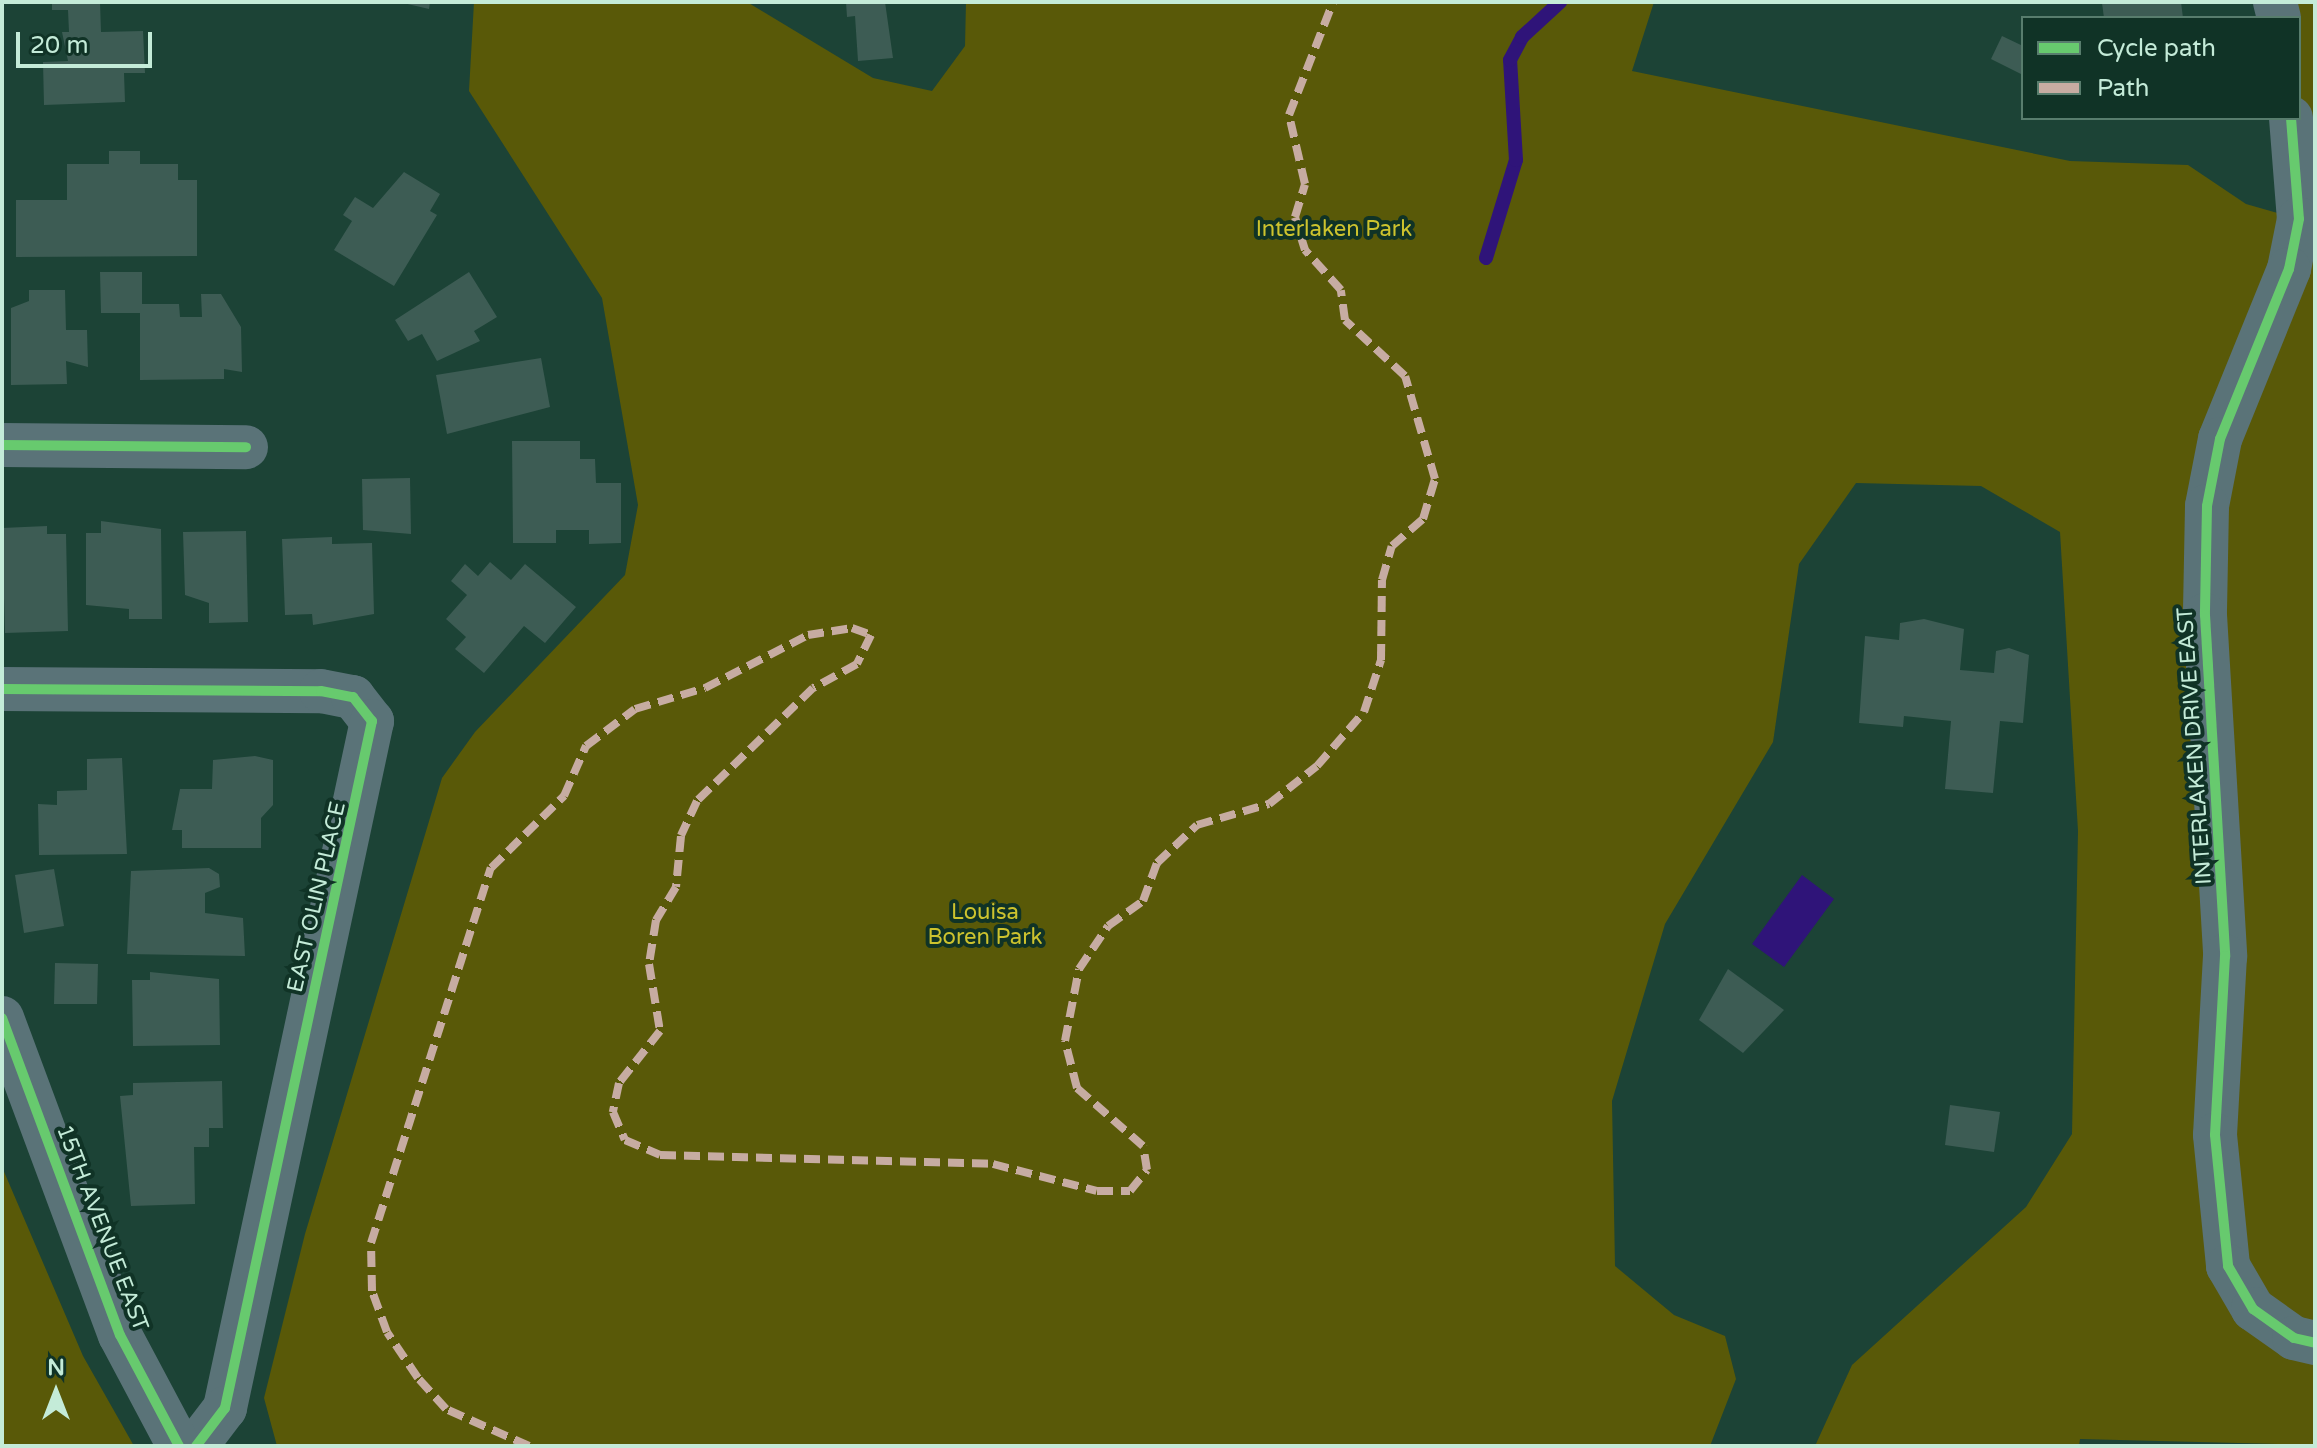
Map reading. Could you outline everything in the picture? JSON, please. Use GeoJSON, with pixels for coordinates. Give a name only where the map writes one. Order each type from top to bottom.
{"type":"FeatureCollection","features":[{"type":"Feature","properties":{"kind":"street","name":"INTERLAKEN DRIVE EAST"},"geometry":{"type":"LineString","coordinates":[[2291,120],[2299,219],[2274,317],[2220,439],[2207,506],[2205,615],[2223,846],[2218,1209],[2228,1266],[2253,1309],[2294,1338],[2315,1343]]}},
{"type":"Feature","properties":{"kind":"street"},"geometry":{"type":"LineString","coordinates":[[2,445],[246,447]]}},
{"type":"Feature","properties":{"kind":"street","name":"EAST OLIN PLACE"},"geometry":{"type":"LineString","coordinates":[[2,689],[321,691],[353,697],[372,721],[225,1408],[196,1446]]}},
{"type":"Feature","properties":{"kind":"street","name":"15TH AVENUE EAST"},"geometry":{"type":"LineString","coordinates":[[2,1018],[120,1335],[179,1446]]}},
{"type":"Feature","properties":{"kind":"green space"},"geometry":{"type":"Polygon","coordinates":[[[474,2],[747,2],[873,78],[932,91],[965,46],[966,2],[1654,2],[1632,71],[2070,161],[2188,165],[2246,204],[2299,219],[2301,16],[2275,2],[2315,2],[2315,1445],[2080,1439],[2079,1446],[1815,1446],[1852,1365],[2026,1207],[2072,1134],[2078,831],[2060,532],[1981,486],[1856,483],[1799,564],[1773,742],[1665,924],[1612,1101],[1615,1266],[1674,1315],[1725,1336],[1736,1379],[1710,1446],[277,1446],[264,1398],[305,1234],[442,778],[475,732],[625,575],[638,505],[602,298],[469,91],[474,2]]]}},
{"type":"Feature","properties":{"kind":"green space"},"geometry":{"type":"Polygon","coordinates":[[[2,1167],[83,1356],[134,1446],[2,1446],[2,1167]]]}},
{"type":"Feature","properties":{"kind":"shaded area"},"geometry":{"type":"Polygon","coordinates":[[[1802,875],[1834,899],[1784,967],[1752,944],[1802,875]]]}},
{"type":"Feature","properties":{"kind":"building"},"geometry":{"type":"Polygon","coordinates":[[[52,2],[100,2],[101,32],[143,31],[145,73],[124,73],[125,102],[44,105],[43,62],[68,61],[62,32],[69,32],[68,10],[52,10],[52,2]]]}},
{"type":"Feature","properties":{"kind":"building"},"geometry":{"type":"Polygon","coordinates":[[[399,2],[430,2],[429,9],[399,2]]]}},
{"type":"Feature","properties":{"kind":"building"},"geometry":{"type":"Polygon","coordinates":[[[846,2],[885,2],[893,58],[858,61],[855,16],[847,17],[846,2]]]}},
{"type":"Feature","properties":{"kind":"building"},"geometry":{"type":"Polygon","coordinates":[[[2181,2],[2183,16],[2104,16],[2102,3],[2181,2]]]}},
{"type":"Feature","properties":{"kind":"building"},"geometry":{"type":"Polygon","coordinates":[[[2002,36],[2021,45],[2021,74],[1991,59],[2002,36]]]}},
{"type":"Feature","properties":{"kind":"building"},"geometry":{"type":"Polygon","coordinates":[[[109,151],[140,151],[140,164],[178,164],[178,180],[197,180],[197,256],[16,257],[16,200],[67,200],[67,164],[109,164],[109,151]]]}},
{"type":"Feature","properties":{"kind":"building"},"geometry":{"type":"Polygon","coordinates":[[[404,172],[440,194],[430,211],[437,215],[394,286],[334,250],[352,221],[343,215],[355,197],[373,208],[404,172]]]}},
{"type":"Feature","properties":{"kind":"building"},"geometry":{"type":"Polygon","coordinates":[[[100,272],[142,272],[142,304],[179,304],[180,317],[202,317],[201,294],[221,294],[241,327],[242,372],[224,369],[224,379],[140,380],[140,313],[101,313],[100,272]]]}},
{"type":"Feature","properties":{"kind":"building"},"geometry":{"type":"Polygon","coordinates":[[[469,272],[497,317],[474,331],[480,341],[437,361],[422,334],[408,341],[395,320],[469,272]]]}},
{"type":"Feature","properties":{"kind":"building"},"geometry":{"type":"Polygon","coordinates":[[[29,290],[65,290],[66,330],[87,330],[88,367],[66,361],[67,384],[11,385],[11,308],[29,301],[29,290]]]}},
{"type":"Feature","properties":{"kind":"building"},"geometry":{"type":"Polygon","coordinates":[[[541,358],[550,407],[447,434],[436,375],[541,358]]]}},
{"type":"Feature","properties":{"kind":"building"},"geometry":{"type":"Polygon","coordinates":[[[512,441],[580,441],[580,459],[595,459],[596,483],[621,483],[621,543],[589,544],[589,530],[556,530],[556,543],[513,543],[512,441]]]}},
{"type":"Feature","properties":{"kind":"building"},"geometry":{"type":"Polygon","coordinates":[[[410,478],[411,534],[363,530],[362,479],[410,478]]]}},
{"type":"Feature","properties":{"kind":"building"},"geometry":{"type":"Polygon","coordinates":[[[101,521],[161,529],[162,619],[129,619],[129,609],[86,605],[86,533],[101,533],[101,521]]]}},
{"type":"Feature","properties":{"kind":"building"},"geometry":{"type":"Polygon","coordinates":[[[47,526],[47,534],[66,534],[68,631],[5,633],[2,528],[47,526]]]}},
{"type":"Feature","properties":{"kind":"building"},"geometry":{"type":"Polygon","coordinates":[[[246,531],[248,622],[209,623],[209,603],[185,595],[183,532],[246,531]]]}},
{"type":"Feature","properties":{"kind":"building"},"geometry":{"type":"Polygon","coordinates":[[[332,537],[332,544],[372,543],[374,614],[313,625],[312,614],[285,615],[282,539],[332,537]]]}},
{"type":"Feature","properties":{"kind":"building"},"geometry":{"type":"Polygon","coordinates":[[[490,562],[511,580],[525,564],[576,607],[545,643],[524,626],[484,673],[455,649],[466,637],[446,619],[467,595],[451,581],[465,564],[478,576],[490,562]]]}},
{"type":"Feature","properties":{"kind":"building"},"geometry":{"type":"Polygon","coordinates":[[[1924,619],[1964,629],[1960,670],[1994,673],[1996,651],[2009,648],[2029,655],[2023,723],[2000,721],[1993,793],[1945,789],[1951,721],[1904,716],[1903,727],[1859,723],[1865,636],[1899,640],[1900,623],[1924,619]]]}},
{"type":"Feature","properties":{"kind":"building"},"geometry":{"type":"Polygon","coordinates":[[[255,756],[273,760],[273,805],[261,818],[261,848],[182,848],[182,830],[172,830],[180,789],[212,789],[213,760],[255,756]]]}},
{"type":"Feature","properties":{"kind":"building"},"geometry":{"type":"Polygon","coordinates":[[[122,758],[127,854],[39,855],[38,804],[57,805],[57,791],[87,790],[87,759],[122,758]]]}},
{"type":"Feature","properties":{"kind":"building"},"geometry":{"type":"Polygon","coordinates":[[[209,868],[219,874],[220,887],[205,893],[205,913],[243,918],[245,956],[127,954],[131,871],[209,868]]]}},
{"type":"Feature","properties":{"kind":"building"},"geometry":{"type":"Polygon","coordinates":[[[54,869],[64,926],[24,933],[15,875],[54,869]]]}},
{"type":"Feature","properties":{"kind":"building"},"geometry":{"type":"Polygon","coordinates":[[[55,963],[98,964],[97,1004],[54,1004],[55,963]]]}},
{"type":"Feature","properties":{"kind":"building"},"geometry":{"type":"Polygon","coordinates":[[[1728,969],[1784,1010],[1743,1053],[1699,1020],[1728,969]]]}},
{"type":"Feature","properties":{"kind":"building"},"geometry":{"type":"Polygon","coordinates":[[[150,972],[219,979],[220,1045],[133,1046],[132,980],[150,980],[150,972]]]}},
{"type":"Feature","properties":{"kind":"building"},"geometry":{"type":"Polygon","coordinates":[[[222,1081],[223,1128],[209,1128],[209,1147],[194,1147],[195,1204],[131,1206],[120,1096],[133,1095],[133,1083],[222,1081]]]}},
{"type":"Feature","properties":{"kind":"building"},"geometry":{"type":"Polygon","coordinates":[[[1950,1105],[2000,1112],[1994,1152],[1945,1145],[1950,1105]]]}},
{"type":"Feature","properties":{"kind":"waterway"},"geometry":{"type":"LineString","coordinates":[[1486,258],[1516,160],[1510,60],[1522,37],[1560,2]]}},
{"type":"Feature","properties":{"kind":"marked path"},"geometry":{"type":"LineString","coordinates":[[529,1446],[446,1409],[418,1378],[387,1332],[372,1291],[371,1243],[491,868],[564,796],[586,746],[635,709],[705,688],[808,635],[852,628],[871,635],[857,664],[813,688],[697,801],[681,836],[676,887],[656,920],[649,964],[660,1031],[619,1083],[613,1112],[625,1140],[660,1155],[993,1164],[1097,1191],[1130,1191],[1147,1170],[1143,1146],[1077,1088],[1065,1041],[1079,969],[1108,926],[1143,901],[1157,863],[1197,825],[1269,804],[1317,766],[1364,712],[1381,660],[1382,580],[1392,546],[1423,519],[1435,479],[1405,376],[1345,320],[1341,290],[1305,250],[1295,217],[1305,184],[1289,115],[1333,2]]}},
{"type":"Feature","properties":{"kind":"cycle path"},"geometry":{"type":"LineString","coordinates":[[2291,120],[2299,219],[2289,269],[2220,439],[2207,506],[2205,615],[2225,956],[2215,1135],[2228,1266],[2253,1309],[2294,1338],[2315,1343]]}},
{"type":"Feature","properties":{"kind":"cycle path"},"geometry":{"type":"LineString","coordinates":[[2,445],[246,447]]}},
{"type":"Feature","properties":{"kind":"cycle path"},"geometry":{"type":"LineString","coordinates":[[2,689],[321,691],[353,697],[372,721],[225,1408],[196,1446]]}},
{"type":"Feature","properties":{"kind":"cycle path"},"geometry":{"type":"LineString","coordinates":[[2,1018],[120,1335],[179,1446]]}},
{"type":"Feature","properties":{"kind":"park label","name":"Interlaken Park"},"geometry":{"type":"Point","coordinates":[1334,230]}},
{"type":"Feature","properties":{"kind":"park label","name":"Louisa Boren Park"},"geometry":{"type":"Point","coordinates":[985,924]}}]}
